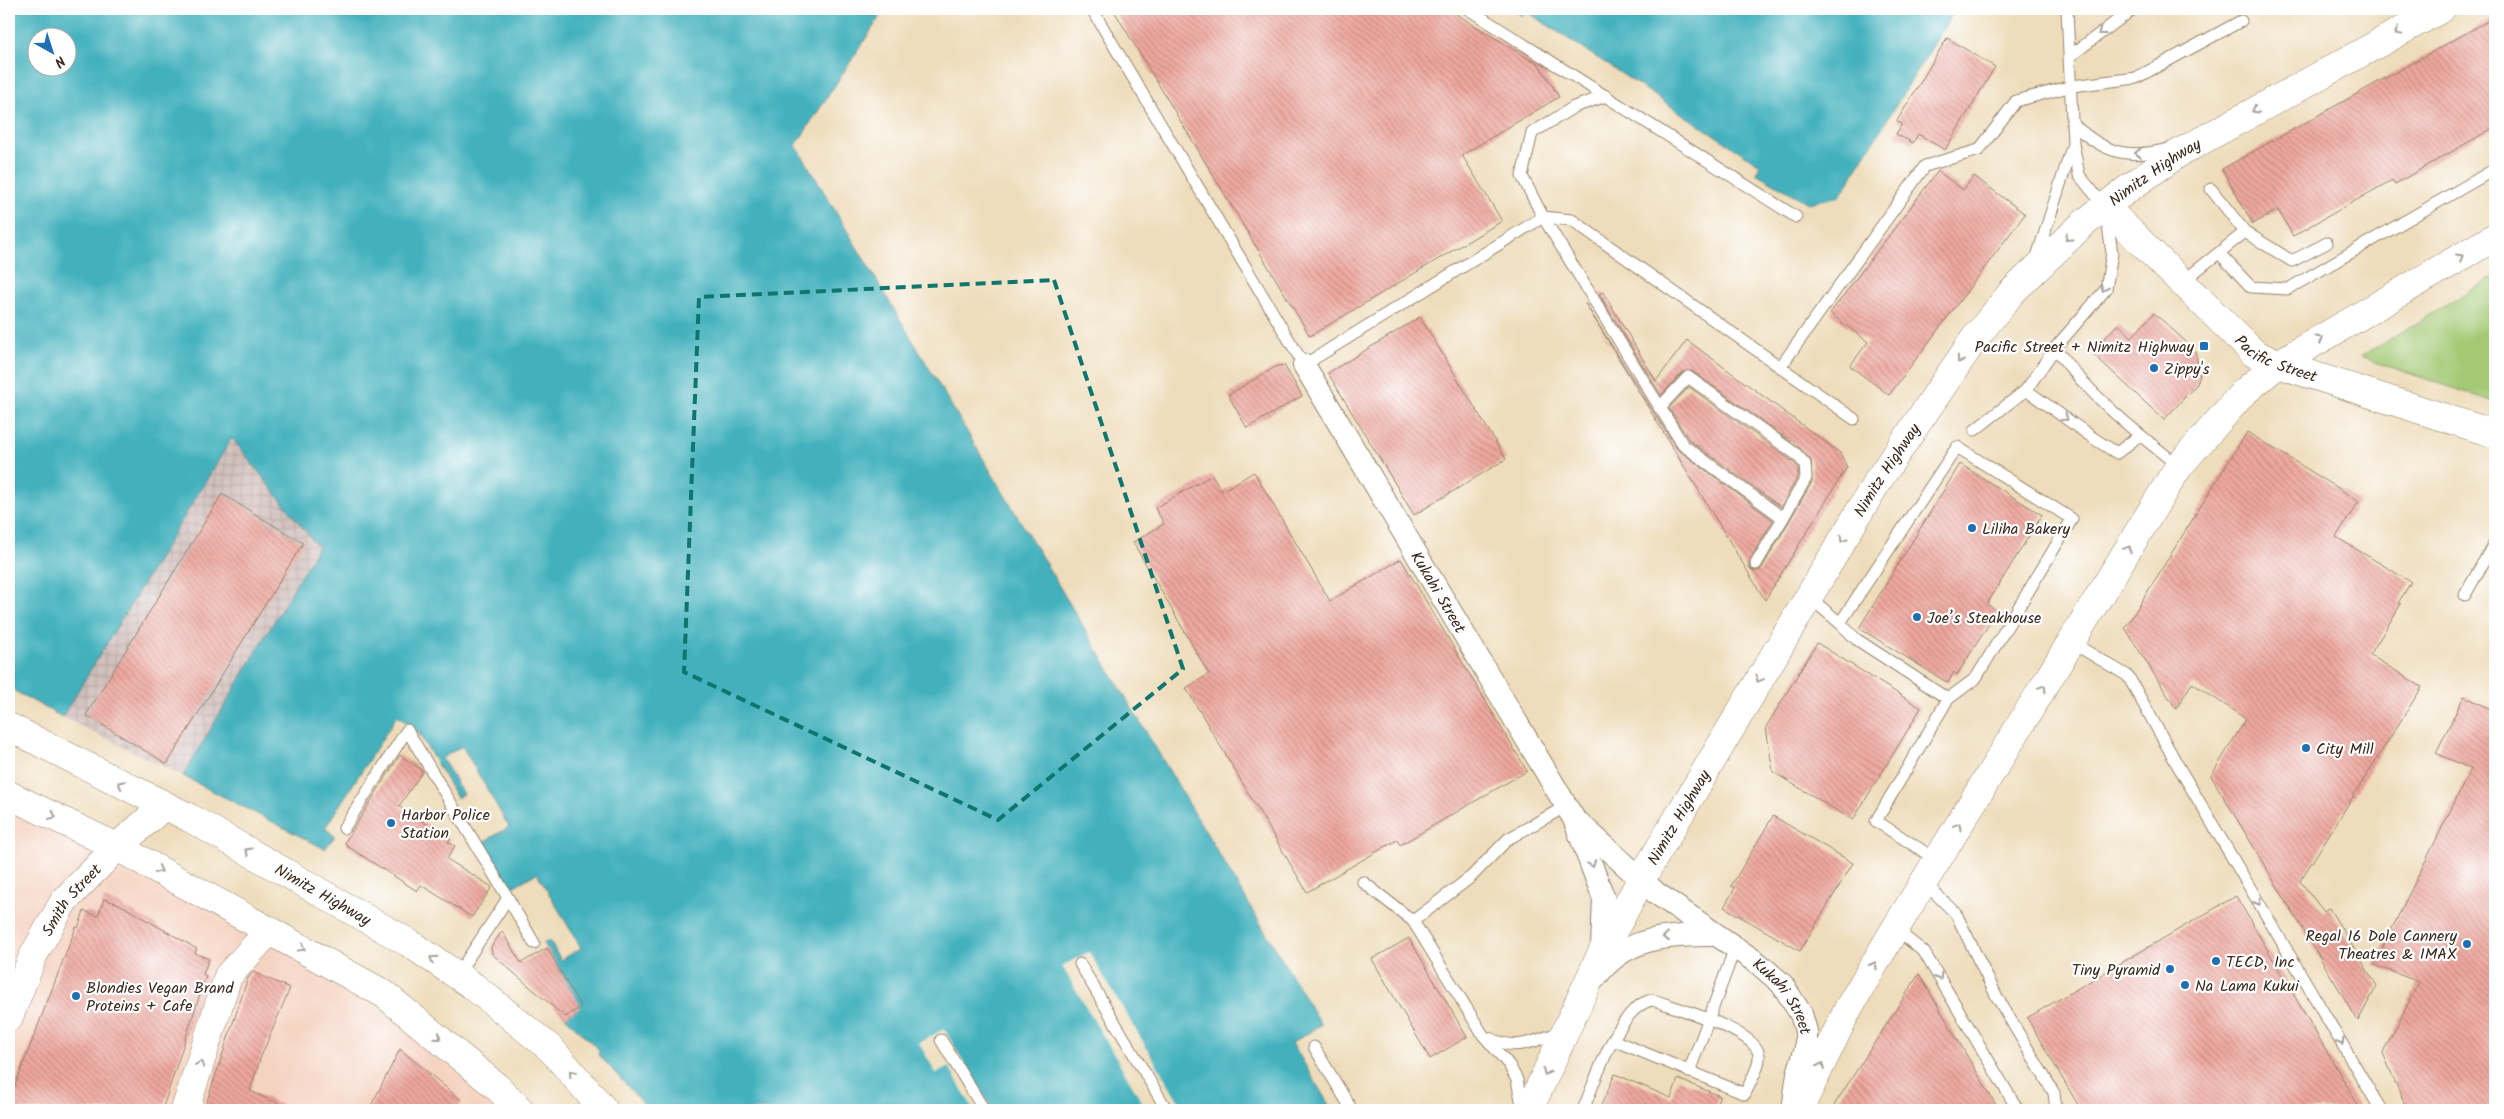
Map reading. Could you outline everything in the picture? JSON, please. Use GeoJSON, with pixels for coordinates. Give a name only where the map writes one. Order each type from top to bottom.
{"type":"FeatureCollection","features":[{"type":"Feature","properties":{"kind":"main road","name":"Nimitz Highway"},"geometry":{"type":"LineString","coordinates":[[1529,1110],[1602,952],[1642,878],[1808,596],[1877,482],[1920,417],[1975,338],[2012,292],[2105,207],[2146,176],[2202,140],[2440,9]]}},
{"type":"Feature","properties":{"kind":"main road","name":"Pacific Street"},"geometry":{"type":"LineString","coordinates":[[2105,207],[2255,354],[2278,364],[2495,434]]}},
{"type":"Feature","properties":{"kind":"main road"},"geometry":{"type":"LineString","coordinates":[[1799,1110],[1849,1007],[1895,929],[2179,466],[2243,392],[2278,364],[2495,237]]}},
{"type":"Feature","properties":{"kind":"main road","name":"Nimitz Highway"},"geometry":{"type":"LineString","coordinates":[[9,727],[190,818],[409,943],[457,975],[551,1049],[604,1110]]}},
{"type":"Feature","properties":{"kind":"main road"},"geometry":{"type":"LineString","coordinates":[[9,795],[117,847],[384,994],[496,1087],[520,1110]]}},
{"type":"Feature","properties":{"kind":"main road","name":"Smith Street"},"geometry":{"type":"LineString","coordinates":[[9,1017],[33,956],[64,901],[117,847],[164,806]]}},
{"type":"Feature","properties":{"kind":"main road"},"geometry":{"type":"LineString","coordinates":[[185,1110],[228,976],[270,930]]}},
{"type":"Feature","properties":{"kind":"street","name":"Kukahi Street"},"geometry":{"type":"LineString","coordinates":[[1304,365],[1571,812],[1604,899],[1602,952]]}},
{"type":"Feature","properties":{"kind":"street","name":"Kukahi Street"},"geometry":{"type":"LineString","coordinates":[[1571,812],[1656,893],[1759,964],[1782,984],[1801,1014],[1806,1031],[1806,1048],[1798,1073],[1793,1110]]}},
{"type":"Feature","properties":{"kind":"street"},"geometry":{"type":"LineString","coordinates":[[1582,996],[1607,962],[1635,945],[1663,936],[1715,935]]}},
{"type":"Feature","properties":{"kind":"lane"},"geometry":{"type":"LineString","coordinates":[[1092,9],[1304,365],[1543,217],[1572,220],[1854,419]]}},
{"type":"Feature","properties":{"kind":"lane"},"geometry":{"type":"LineString","coordinates":[[1468,9],[1796,217]]}},
{"type":"Feature","properties":{"kind":"lane"},"geometry":{"type":"LineString","coordinates":[[1975,430],[2026,390],[2055,348],[2106,290],[2112,253],[2105,207],[2079,175],[2073,142],[2072,86],[2067,9]]}},
{"type":"Feature","properties":{"kind":"lane"},"geometry":{"type":"LineString","coordinates":[[2070,56],[2133,9]]}},
{"type":"Feature","properties":{"kind":"lane"},"geometry":{"type":"LineString","coordinates":[[1781,366],[1925,166],[1979,150],[2016,101],[2072,86],[2136,78],[2241,21]]}},
{"type":"Feature","properties":{"kind":"lane"},"geometry":{"type":"LineString","coordinates":[[1606,96],[1574,107],[1532,133],[1522,176],[1543,217],[1682,445],[1783,518]]}},
{"type":"Feature","properties":{"kind":"lane"},"geometry":{"type":"LineString","coordinates":[[2073,124],[2091,141],[2115,152],[2139,154],[2158,152],[2202,140]]}},
{"type":"Feature","properties":{"kind":"lane"},"geometry":{"type":"LineString","coordinates":[[2031,273],[2055,204],[2073,142]]}},
{"type":"Feature","properties":{"kind":"lane"},"geometry":{"type":"LineString","coordinates":[[2220,254],[2251,286],[2288,288],[2495,169]]}},
{"type":"Feature","properties":{"kind":"lane"},"geometry":{"type":"LineString","coordinates":[[2211,189],[2245,232],[2292,261],[2328,243]]}},
{"type":"Feature","properties":{"kind":"lane"},"geometry":{"type":"LineString","coordinates":[[2182,282],[2220,254],[2245,232]]}},
{"type":"Feature","properties":{"kind":"lane"},"geometry":{"type":"LineString","coordinates":[[2055,348],[2074,374],[2140,435],[2179,466]]}},
{"type":"Feature","properties":{"kind":"lane"},"geometry":{"type":"LineString","coordinates":[[1659,408],[1688,377],[1796,454],[1805,464],[1806,478],[1756,564]]}},
{"type":"Feature","properties":{"kind":"lane"},"geometry":{"type":"LineString","coordinates":[[2026,390],[2117,453],[2140,435]]}},
{"type":"Feature","properties":{"kind":"lane"},"geometry":{"type":"LineString","coordinates":[[1840,623],[1957,447],[2072,519],[1976,678],[1948,699],[1876,821],[1931,871],[1956,914],[1997,997],[2054,1093],[2056,1110]]}},
{"type":"Feature","properties":{"kind":"lane"},"geometry":{"type":"LineString","coordinates":[[2465,595],[2495,542]]}},
{"type":"Feature","properties":{"kind":"lane"},"geometry":{"type":"LineString","coordinates":[[1808,596],[1856,639],[1948,699]]}},
{"type":"Feature","properties":{"kind":"lane"},"geometry":{"type":"LineString","coordinates":[[2071,642],[2128,676],[2177,764],[2381,1110]]}},
{"type":"Feature","properties":{"kind":"lane"},"geometry":{"type":"LineString","coordinates":[[344,828],[407,730],[534,943]]}},
{"type":"Feature","properties":{"kind":"lane"},"geometry":{"type":"LineString","coordinates":[[1413,921],[1471,878],[1508,839],[1571,812]]}},
{"type":"Feature","properties":{"kind":"lane"},"geometry":{"type":"LineString","coordinates":[[1364,882],[1413,921],[1483,1035],[1509,1065],[1517,1080],[1523,1110]]}},
{"type":"Feature","properties":{"kind":"lane"},"geometry":{"type":"LineString","coordinates":[[457,975],[508,898]]}},
{"type":"Feature","properties":{"kind":"lane"},"geometry":{"type":"LineString","coordinates":[[1895,929],[1924,952],[2018,1110]]}},
{"type":"Feature","properties":{"kind":"lane"},"geometry":{"type":"LineString","coordinates":[[1689,1072],[1735,948]]}},
{"type":"Feature","properties":{"kind":"lane"},"geometry":{"type":"LineString","coordinates":[[1080,964],[1167,1110]]}},
{"type":"Feature","properties":{"kind":"lane"},"geometry":{"type":"LineString","coordinates":[[1583,1110],[1613,1040],[1634,1008],[1646,1001],[1653,1000],[1708,1020],[1750,1039],[1758,1050],[1759,1062],[1745,1094],[1613,1040]]}},
{"type":"Feature","properties":{"kind":"lane"},"geometry":{"type":"LineString","coordinates":[[1483,1035],[1502,1044],[1517,1046],[1565,1030]]}},
{"type":"Feature","properties":{"kind":"lane"},"geometry":{"type":"LineString","coordinates":[[941,1040],[984,1110]]}},
{"type":"Feature","properties":{"kind":"lane"},"geometry":{"type":"LineString","coordinates":[[1314,1046],[1352,1110]]}},
{"type":"Feature","properties":{"kind":"highlighted area"},"geometry":{"type":"Polygon","coordinates":[[[1054,280],[1183,669],[998,820],[684,672],[699,297],[1054,280]]]}},
{"type":"Feature","properties":{"kind":"shaded area"},"geometry":{"type":"Polygon","coordinates":[[[232,438],[318,547],[183,776],[62,717],[232,438]]]}},
{"type":"Feature","properties":{"kind":"shaded area"},"geometry":{"type":"Polygon","coordinates":[[[9,795],[270,930],[509,1110],[9,1110],[9,795]]]}},
{"type":"Feature","properties":{"kind":"green space"},"geometry":{"type":"Polygon","coordinates":[[[2495,276],[2495,402],[2360,357],[2495,276]]]}},
{"type":"Feature","properties":{"kind":"water"},"geometry":{"type":"Polygon","coordinates":[[[9,9],[885,9],[796,145],[1321,1025],[1292,1043],[1332,1110],[649,1110],[599,1055],[599,1050],[565,1017],[580,1007],[544,943],[549,940],[561,960],[581,948],[537,873],[511,888],[483,842],[509,827],[462,746],[442,758],[463,794],[457,798],[417,730],[397,716],[325,828],[335,836],[325,849],[183,776],[318,547],[232,438],[62,717],[9,688],[9,9]]]}},
{"type":"Feature","properties":{"kind":"water"},"geometry":{"type":"Polygon","coordinates":[[[1512,9],[1946,9],[1953,13],[1840,196],[1808,203],[1756,173],[1760,165],[1526,11],[1522,16],[1512,9]]]}},
{"type":"Feature","properties":{"kind":"pier"},"geometry":{"type":"Polygon","coordinates":[[[1089,952],[1184,1110],[1147,1110],[1062,966],[1089,952]]]}},
{"type":"Feature","properties":{"kind":"pier"},"geometry":{"type":"Polygon","coordinates":[[[944,1029],[992,1110],[974,1110],[949,1067],[936,1073],[919,1043],[944,1029]]]}},
{"type":"Feature","properties":{"kind":"building"},"geometry":{"type":"Polygon","coordinates":[[[1113,9],[1448,9],[1538,63],[1559,97],[1462,155],[1502,221],[1310,336],[1113,9]]]}},
{"type":"Feature","properties":{"kind":"building"},"geometry":{"type":"Polygon","coordinates":[[[2495,17],[2495,127],[2395,184],[2392,180],[2293,236],[2278,210],[2253,224],[2222,169],[2495,17]]]}},
{"type":"Feature","properties":{"kind":"building"},"geometry":{"type":"Polygon","coordinates":[[[1947,38],[1995,67],[1945,150],[1918,134],[1913,143],[1896,134],[1902,124],[1897,121],[1947,38]]]}},
{"type":"Feature","properties":{"kind":"building"},"geometry":{"type":"Polygon","coordinates":[[[1938,171],[1963,190],[1974,176],[2025,214],[1889,395],[1850,366],[1868,342],[1830,313],[1938,171]]]}},
{"type":"Feature","properties":{"kind":"building"},"geometry":{"type":"Polygon","coordinates":[[[1603,292],[1656,381],[1687,340],[1840,453],[1847,467],[1765,600],[1585,303],[1677,449],[1773,520],[1749,561],[1749,567],[1753,571],[1759,571],[1762,568],[1812,482],[1811,460],[1800,448],[1692,371],[1683,372],[1661,395],[1599,294],[1603,292]]]}},
{"type":"Feature","properties":{"kind":"building","name":"Zippy's"},"geometry":{"type":"Polygon","coordinates":[[[2154,313],[2195,350],[2200,374],[2197,384],[2164,420],[2091,352],[2118,324],[2132,337],[2154,313]]]}},
{"type":"Feature","properties":{"kind":"building"},"geometry":{"type":"Polygon","coordinates":[[[1420,317],[1506,459],[1414,515],[1328,373],[1420,317]]]}},
{"type":"Feature","properties":{"kind":"building"},"geometry":{"type":"Polygon","coordinates":[[[1284,365],[1302,396],[1247,428],[1228,395],[1277,366],[1284,365]]]}},
{"type":"Feature","properties":{"kind":"building"},"geometry":{"type":"Polygon","coordinates":[[[1689,387],[1791,460],[1798,467],[1798,476],[1781,507],[1689,440],[1669,408],[1689,387]]]}},
{"type":"Feature","properties":{"kind":"building","name":"City Mill"},"geometry":{"type":"Polygon","coordinates":[[[2247,432],[2359,501],[2336,537],[2411,582],[2398,603],[2401,604],[2370,655],[2422,687],[2300,881],[2324,912],[2329,908],[2377,986],[2358,1021],[2211,776],[2246,719],[2192,683],[2176,709],[2125,628],[2247,432]]]}},
{"type":"Feature","properties":{"kind":"building"},"geometry":{"type":"Polygon","coordinates":[[[1960,464],[2042,515],[1987,604],[1997,611],[1957,675],[1954,672],[1948,683],[1859,628],[1960,464]]]}},
{"type":"Feature","properties":{"kind":"building"},"geometry":{"type":"Polygon","coordinates":[[[1254,472],[1330,601],[1401,559],[1527,771],[1400,845],[1397,840],[1307,892],[1186,688],[1209,674],[1133,542],[1164,524],[1155,508],[1212,475],[1222,491],[1254,472]]]}},
{"type":"Feature","properties":{"kind":"building"},"geometry":{"type":"Polygon","coordinates":[[[222,494],[303,543],[167,764],[86,715],[222,494]]]}},
{"type":"Feature","properties":{"kind":"building"},"geometry":{"type":"Polygon","coordinates":[[[1817,643],[1921,708],[1853,820],[1773,772],[1766,727],[1817,643]]]}},
{"type":"Feature","properties":{"kind":"building"},"geometry":{"type":"Polygon","coordinates":[[[2464,696],[2495,711],[2495,1110],[2407,1110],[2383,1053],[2419,982],[2374,965],[2471,769],[2436,753],[2464,696]]]}},
{"type":"Feature","properties":{"kind":"building","name":"Harbor Police Station"},"geometry":{"type":"Polygon","coordinates":[[[400,755],[423,771],[399,806],[450,839],[448,842],[455,846],[447,859],[492,887],[472,917],[421,885],[417,891],[347,846],[345,842],[400,755]]]}},
{"type":"Feature","properties":{"kind":"building"},"geometry":{"type":"Polygon","coordinates":[[[1773,816],[1853,863],[1800,951],[1724,907],[1735,888],[1731,886],[1773,816]]]}},
{"type":"Feature","properties":{"kind":"building","name":"Na Lama Kukui"},"geometry":{"type":"Polygon","coordinates":[[[2236,896],[2361,1110],[2081,1110],[2027,1018],[2236,896]]]}},
{"type":"Feature","properties":{"kind":"building"},"geometry":{"type":"Polygon","coordinates":[[[104,899],[119,904],[197,949],[195,953],[209,959],[203,974],[206,976],[162,1110],[9,1110],[9,1101],[76,927],[78,928],[84,911],[98,916],[104,899]]]}},
{"type":"Feature","properties":{"kind":"building"},"geometry":{"type":"Polygon","coordinates":[[[502,931],[521,963],[547,948],[581,1007],[565,1017],[492,954],[491,947],[502,931]]]}},
{"type":"Feature","properties":{"kind":"building"},"geometry":{"type":"Polygon","coordinates":[[[1409,938],[1467,1037],[1430,1059],[1372,959],[1409,938]]]}},
{"type":"Feature","properties":{"kind":"building"},"geometry":{"type":"Polygon","coordinates":[[[253,972],[290,988],[260,1059],[250,1091],[294,1110],[204,1110],[248,978],[253,972]]]}},
{"type":"Feature","properties":{"kind":"building"},"geometry":{"type":"Polygon","coordinates":[[[1919,974],[1999,1110],[1831,1110],[1919,974]]]}},
{"type":"Feature","properties":{"kind":"building"},"geometry":{"type":"Polygon","coordinates":[[[400,1049],[461,1100],[457,1110],[369,1110],[400,1049]]]}},
{"type":"Feature","properties":{"kind":"building"},"geometry":{"type":"Polygon","coordinates":[[[1615,1074],[1671,1098],[1678,1079],[1720,1096],[1714,1110],[1599,1110],[1615,1074]]]}},
{"type":"Feature","properties":{"kind":"place","name":"Pacific Street + Nimitz Highway"},"geometry":{"type":"Point","coordinates":[2204,346]}},
{"type":"Feature","properties":{"kind":"place","name":"Zippy's"},"geometry":{"type":"Point","coordinates":[2154,368]}},
{"type":"Feature","properties":{"kind":"place","name":"Liliha Bakery"},"geometry":{"type":"Point","coordinates":[1972,528]}},
{"type":"Feature","properties":{"kind":"place","name":"Joe’s Steakhouse"},"geometry":{"type":"Point","coordinates":[1917,617]}},
{"type":"Feature","properties":{"kind":"place","name":"City Mill"},"geometry":{"type":"Point","coordinates":[2306,748]}},
{"type":"Feature","properties":{"kind":"place","name":"Harbor Police Station"},"geometry":{"type":"Point","coordinates":[391,823]}},
{"type":"Feature","properties":{"kind":"place","name":"Regal 16 Dole Cannery Theatres & IMAX"},"geometry":{"type":"Point","coordinates":[2467,944]}},
{"type":"Feature","properties":{"kind":"place","name":"TECD, Inc"},"geometry":{"type":"Point","coordinates":[2216,961]}},
{"type":"Feature","properties":{"kind":"place","name":"Tiny Pyramid"},"geometry":{"type":"Point","coordinates":[2170,969]}},
{"type":"Feature","properties":{"kind":"place","name":"Na Lama Kukui"},"geometry":{"type":"Point","coordinates":[2185,985]}},
{"type":"Feature","properties":{"kind":"place","name":"Blondies Vegan Brand Proteins + Cafe"},"geometry":{"type":"Point","coordinates":[76,996]}}]}
